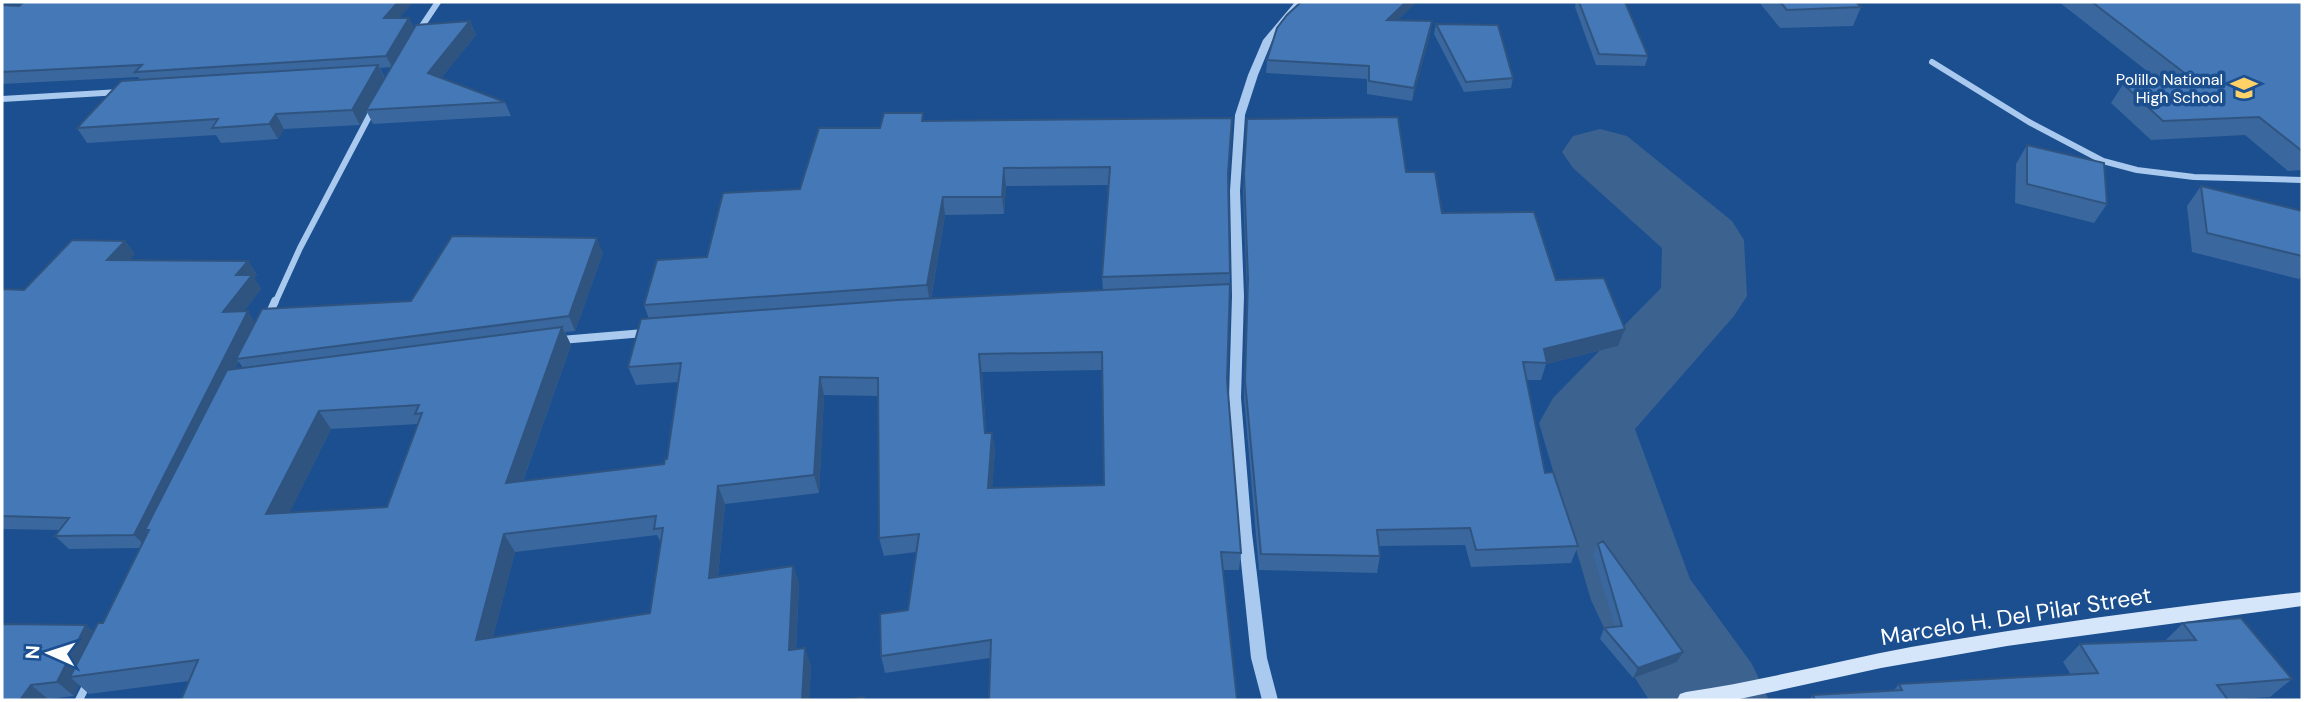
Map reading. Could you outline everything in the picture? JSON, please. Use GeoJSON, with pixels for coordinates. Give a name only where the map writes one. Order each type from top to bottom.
{"type":"FeatureCollection","features":[{"type":"Feature","properties":{"kind":"main road","name":"Marcelo H. Del Pilar Street"},"geometry":{"type":"LineString","coordinates":[[1686,700],[1739,694],[1906,655],[2125,619],[2302,599]]}},
{"type":"Feature","properties":{"kind":"street"},"geometry":{"type":"LineString","coordinates":[[414,39],[438,2]]}},
{"type":"Feature","properties":{"kind":"street"},"geometry":{"type":"LineString","coordinates":[[1270,700],[1259,658],[1245,533],[1235,398],[1232,297],[1235,191],[1240,116],[1268,40],[1300,2]]}},
{"type":"Feature","properties":{"kind":"street"},"geometry":{"type":"LineString","coordinates":[[1932,62],[2029,122],[2103,161],[2137,170],[2194,177],[2302,180]]}},
{"type":"Feature","properties":{"kind":"street"},"geometry":{"type":"LineString","coordinates":[[2,99],[134,91]]}},
{"type":"Feature","properties":{"kind":"street"},"geometry":{"type":"LineString","coordinates":[[266,321],[300,248],[380,98]]}},
{"type":"Feature","properties":{"kind":"street"},"geometry":{"type":"LineString","coordinates":[[555,341],[653,332]]}},
{"type":"Feature","properties":{"kind":"street"},"geometry":{"type":"LineString","coordinates":[[79,700],[91,676]]}},
{"type":"Feature","properties":{"kind":"building"},"geometry":{"type":"Polygon","coordinates":[[[24,2],[398,2],[384,18],[409,18],[386,56],[135,72],[142,65],[2,72],[2,5],[19,6],[24,2]]]}},
{"type":"Feature","properties":{"kind":"building"},"geometry":{"type":"Polygon","coordinates":[[[1301,2],[1406,2],[1387,20],[1432,21],[1414,88],[1369,81],[1369,66],[1267,60],[1277,28],[1301,2]]]}},
{"type":"Feature","properties":{"kind":"building"},"geometry":{"type":"Polygon","coordinates":[[[1579,2],[1625,2],[1648,56],[1599,54],[1579,2]]]}},
{"type":"Feature","properties":{"kind":"building"},"geometry":{"type":"Polygon","coordinates":[[[1780,2],[1856,2],[1861,7],[1787,10],[1780,2]]]}},
{"type":"Feature","properties":{"kind":"building","name":"Polillo National High School"},"geometry":{"type":"Polygon","coordinates":[[[2092,2],[2302,2],[2302,151],[2259,117],[2163,121],[2123,84],[2195,81],[2092,2]]]}},
{"type":"Feature","properties":{"kind":"building"},"geometry":{"type":"Polygon","coordinates":[[[470,21],[428,73],[505,102],[366,110],[416,25],[470,21]]]}},
{"type":"Feature","properties":{"kind":"building"},"geometry":{"type":"Polygon","coordinates":[[[1436,24],[1498,25],[1513,78],[1466,82],[1436,24]]]}},
{"type":"Feature","properties":{"kind":"building"},"geometry":{"type":"Polygon","coordinates":[[[378,65],[352,110],[276,114],[269,124],[212,128],[218,119],[77,128],[121,81],[378,65]]]}},
{"type":"Feature","properties":{"kind":"building"},"geometry":{"type":"Polygon","coordinates":[[[884,113],[923,113],[922,121],[1232,118],[1228,173],[1230,273],[1102,277],[1110,167],[1004,168],[1002,197],[943,197],[927,285],[644,305],[657,260],[707,257],[723,193],[800,189],[819,128],[880,128],[884,113]]]}},
{"type":"Feature","properties":{"kind":"building"},"geometry":{"type":"Polygon","coordinates":[[[1398,117],[1406,172],[1435,172],[1442,213],[1534,212],[1556,280],[1604,278],[1625,329],[1544,349],[1547,363],[1523,362],[1545,473],[1553,472],[1578,546],[1476,550],[1470,528],[1377,530],[1380,556],[1261,554],[1245,381],[1248,279],[1244,174],[1247,119],[1398,117]]]}},
{"type":"Feature","properties":{"kind":"building"},"geometry":{"type":"Polygon","coordinates":[[[2027,145],[2104,163],[2107,204],[2027,184],[2027,145]]]}},
{"type":"Feature","properties":{"kind":"building"},"geometry":{"type":"Polygon","coordinates":[[[2201,186],[2302,211],[2302,256],[2207,233],[2201,186]]]}},
{"type":"Feature","properties":{"kind":"building"},"geometry":{"type":"Polygon","coordinates":[[[452,236],[597,238],[569,316],[236,359],[262,309],[411,301],[452,236]]]}},
{"type":"Feature","properties":{"kind":"building"},"geometry":{"type":"Polygon","coordinates":[[[72,240],[125,241],[107,260],[248,261],[236,275],[252,275],[223,312],[248,311],[134,535],[55,536],[69,518],[2,516],[2,289],[24,290],[72,240]]]}},
{"type":"Feature","properties":{"kind":"building"},"geometry":{"type":"Polygon","coordinates":[[[1230,284],[1227,380],[1241,553],[1221,552],[1237,700],[989,700],[991,640],[881,656],[880,614],[908,610],[919,534],[879,538],[878,378],[820,377],[814,475],[718,486],[709,578],[793,566],[789,650],[805,648],[802,700],[181,700],[198,660],[70,677],[98,623],[103,623],[149,530],[145,530],[227,370],[562,327],[506,483],[664,464],[667,459],[681,363],[628,367],[641,319],[897,300],[1230,284]],[[1102,352],[979,354],[985,433],[992,433],[988,488],[1104,485],[1102,352]],[[419,405],[319,411],[266,514],[387,507],[422,413],[415,414],[419,405]],[[656,516],[504,534],[476,640],[650,613],[663,528],[654,529],[656,516]]]}},
{"type":"Feature","properties":{"kind":"building"},"geometry":{"type":"Polygon","coordinates":[[[1603,541],[1683,652],[1638,668],[1604,628],[1622,626],[1598,544],[1603,541]]]}},
{"type":"Feature","properties":{"kind":"building"},"geometry":{"type":"Polygon","coordinates":[[[2241,618],[2292,679],[2217,685],[2228,700],[1815,700],[1813,695],[1902,690],[1899,684],[2098,673],[2080,644],[2196,640],[2183,623],[2241,618]]]}},
{"type":"Feature","properties":{"kind":"building"},"geometry":{"type":"Polygon","coordinates":[[[2,624],[86,625],[57,682],[31,685],[20,700],[2,700],[2,624]]]}},
{"type":"Feature","properties":{"kind":"waterway"},"geometry":{"type":"LineString","coordinates":[[1600,152],[1703,240],[1704,296],[1586,423],[1644,600],[1712,700]]}},
{"type":"Feature","properties":{"kind":"place","name":"Polillo National High School"},"geometry":{"type":"Point","coordinates":[2244,88]}}]}
